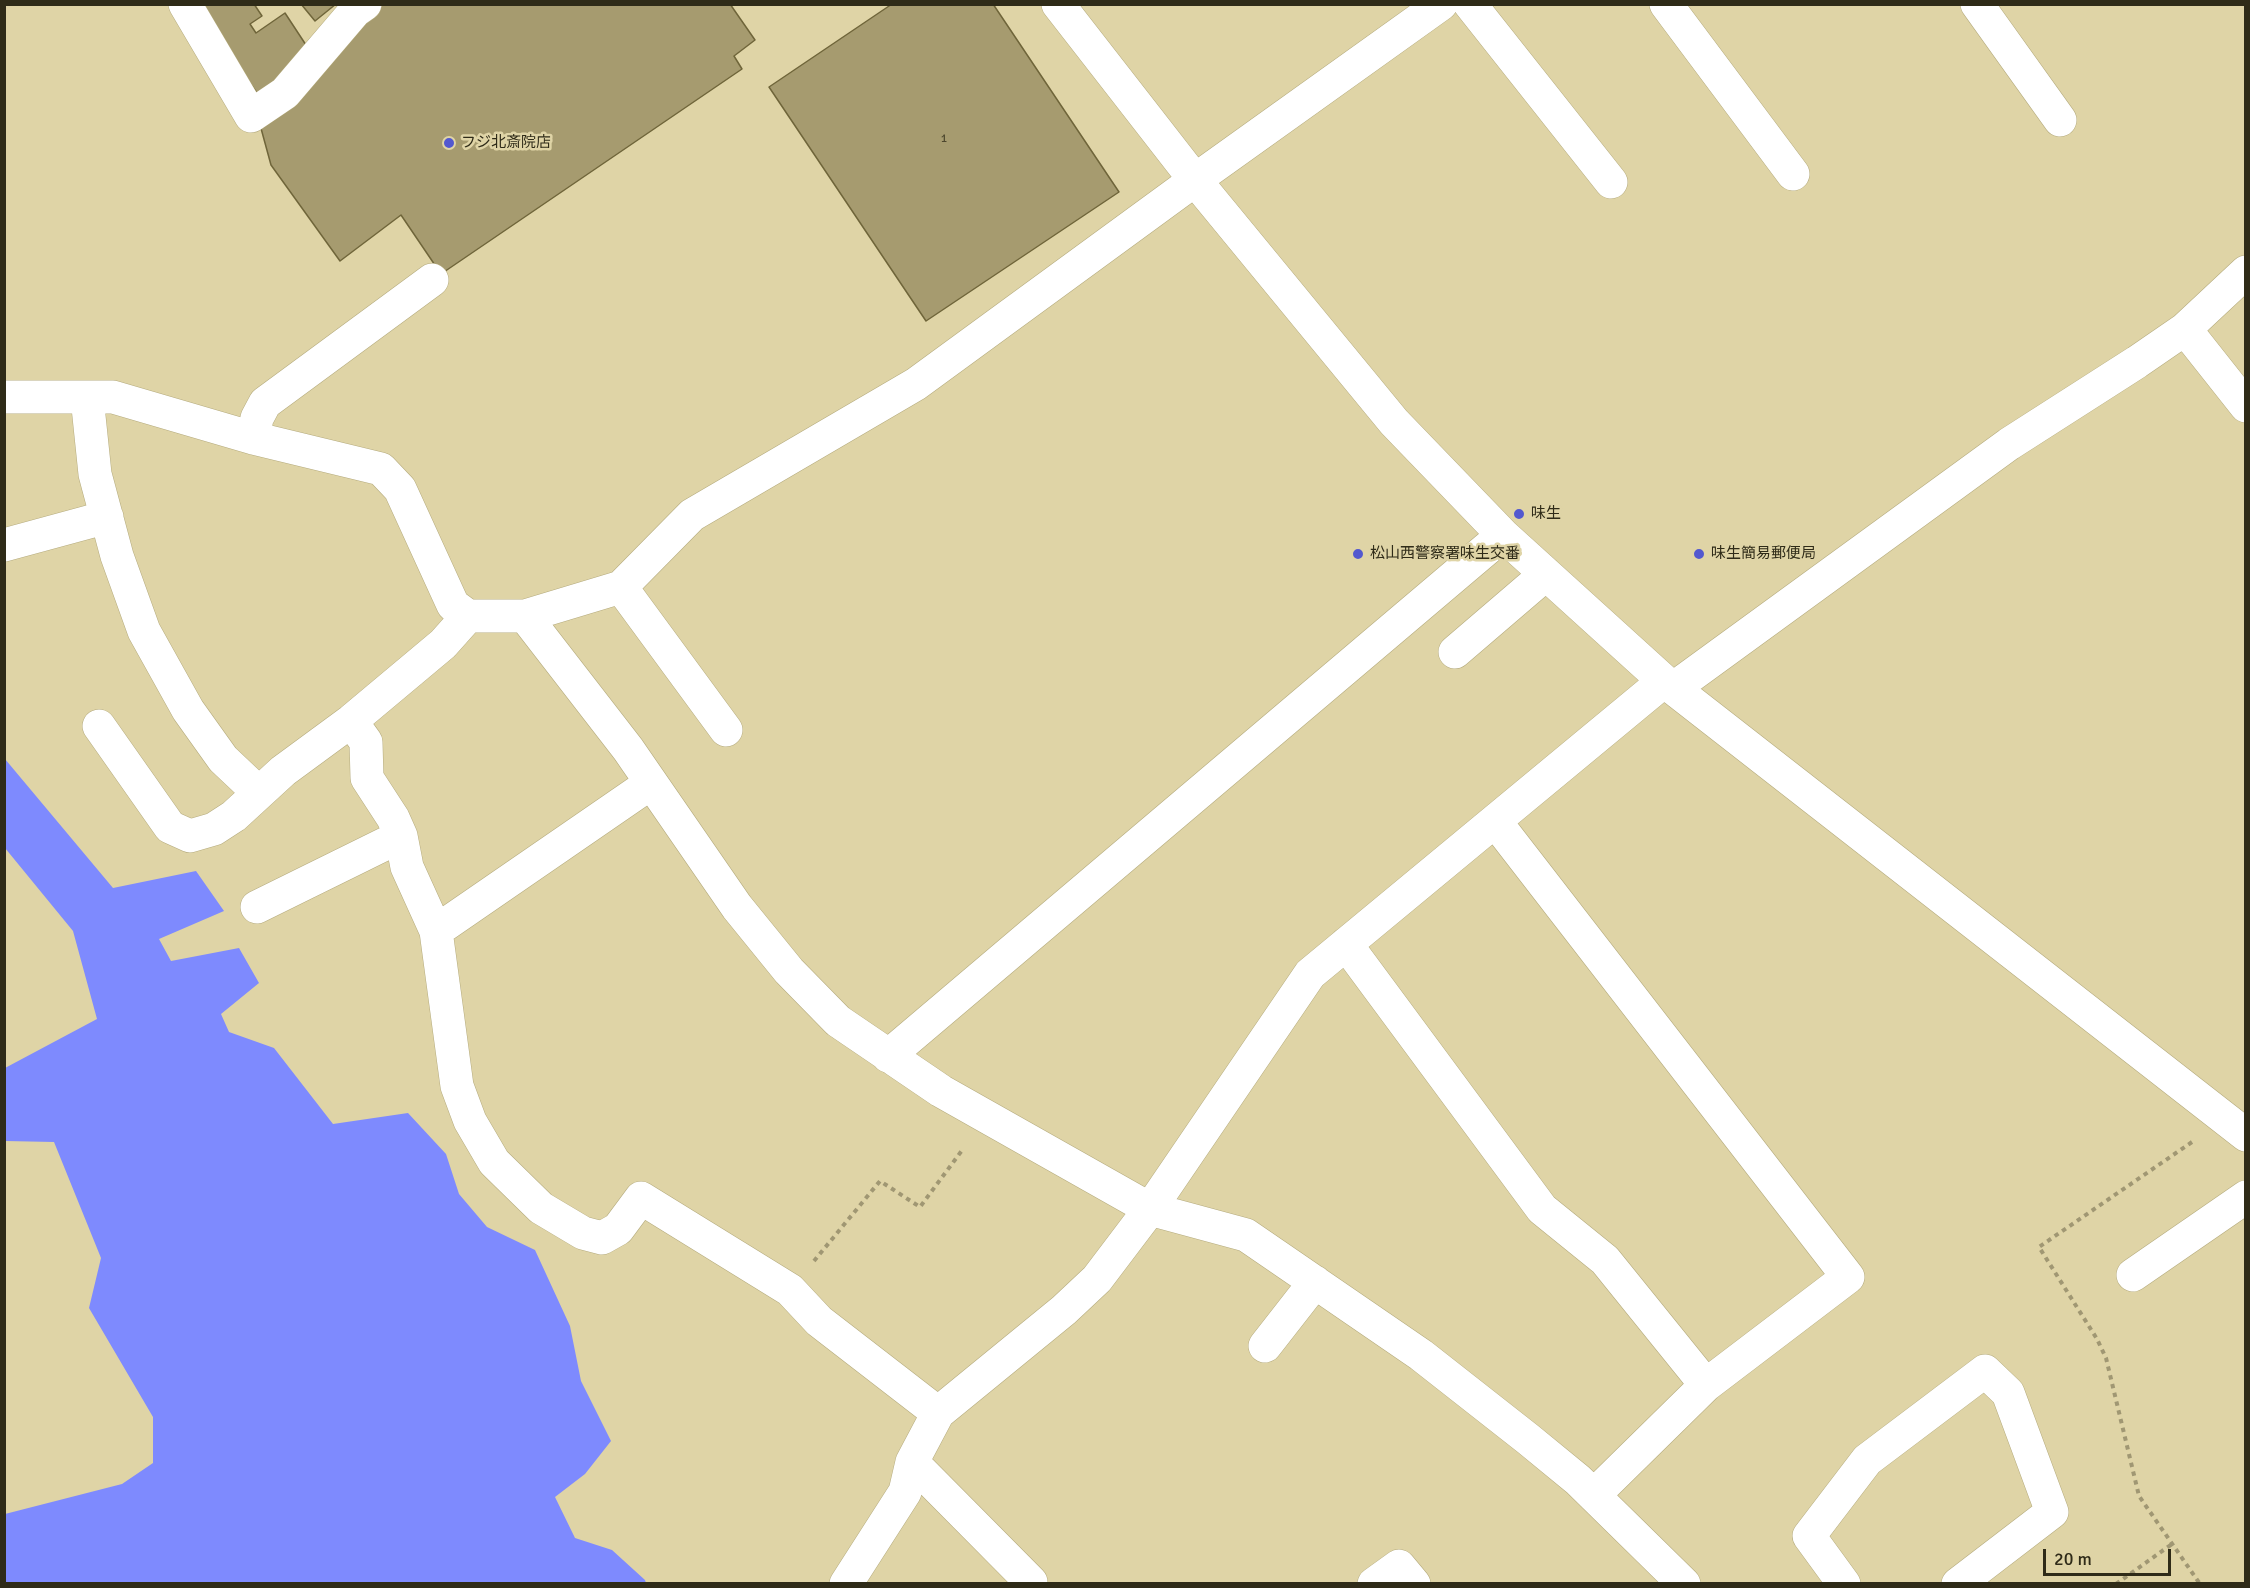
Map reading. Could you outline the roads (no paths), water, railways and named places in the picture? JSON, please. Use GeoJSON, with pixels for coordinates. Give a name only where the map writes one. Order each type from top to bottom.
{"type":"FeatureCollection","features":[{"type":"Feature","properties":{"kind":"street"},"geometry":{"type":"LineString","coordinates":[[185,4],[251,116],[285,93],[355,11],[365,4]]}},
{"type":"Feature","properties":{"kind":"street"},"geometry":{"type":"LineString","coordinates":[[1058,4],[1195,180],[1394,422],[1503,535],[1669,685],[2235,1127]]}},
{"type":"Feature","properties":{"kind":"street"},"geometry":{"type":"LineString","coordinates":[[4,397],[113,397],[253,438],[381,469],[400,489],[453,605],[468,616],[525,616],[621,587],[692,515],[916,384],[1441,4]]}},
{"type":"Feature","properties":{"kind":"street"},"geometry":{"type":"LineString","coordinates":[[1470,4],[1611,182]]}},
{"type":"Feature","properties":{"kind":"street"},"geometry":{"type":"LineString","coordinates":[[1666,4],[1793,174]]}},
{"type":"Feature","properties":{"kind":"street"},"geometry":{"type":"LineString","coordinates":[[1977,4],[2060,120]]}},
{"type":"Feature","properties":{"kind":"street"},"geometry":{"type":"LineString","coordinates":[[846,1584],[905,1492],[912,1462],[938,1413],[1064,1310],[1097,1279],[1150,1209],[1310,974],[1495,821],[1669,685],[2008,444],[2185,329],[2246,273]]}},
{"type":"Feature","properties":{"kind":"street"},"geometry":{"type":"LineString","coordinates":[[253,438],[257,418],[265,403],[432,280]]}},
{"type":"Feature","properties":{"kind":"street"},"geometry":{"type":"LineString","coordinates":[[2185,329],[2246,406]]}},
{"type":"Feature","properties":{"kind":"street"},"geometry":{"type":"LineString","coordinates":[[87,397],[95,474],[117,556],[144,630],[188,710],[223,759],[259,793]]}},
{"type":"Feature","properties":{"kind":"street"},"geometry":{"type":"LineString","coordinates":[[4,545],[107,517]]}},
{"type":"Feature","properties":{"kind":"street"},"geometry":{"type":"LineString","coordinates":[[888,1056],[1503,535]]}},
{"type":"Feature","properties":{"kind":"street"},"geometry":{"type":"LineString","coordinates":[[1455,652],[1546,574]]}},
{"type":"Feature","properties":{"kind":"street"},"geometry":{"type":"LineString","coordinates":[[621,587],[726,730]]}},
{"type":"Feature","properties":{"kind":"street"},"geometry":{"type":"LineString","coordinates":[[99,726],[170,827],[190,836],[214,829],[234,816],[283,771],[351,721],[443,644],[468,616]]}},
{"type":"Feature","properties":{"kind":"street"},"geometry":{"type":"LineString","coordinates":[[525,616],[628,749],[737,907],[789,971],[838,1021],[941,1091],[1150,1209],[1246,1235],[1420,1355],[1528,1438],[1594,1495],[1684,1584]]}},
{"type":"Feature","properties":{"kind":"street"},"geometry":{"type":"LineString","coordinates":[[351,721],[366,742],[366,778],[393,818],[401,836],[407,867],[436,931],[457,1086],[470,1120],[494,1162],[541,1208],[583,1233],[602,1238],[618,1229],[641,1198],[790,1290],[819,1321],[938,1413]]}},
{"type":"Feature","properties":{"kind":"street"},"geometry":{"type":"LineString","coordinates":[[436,931],[651,783]]}},
{"type":"Feature","properties":{"kind":"street"},"geometry":{"type":"LineString","coordinates":[[1495,821],[1848,1276],[1706,1385],[1594,1495]]}},
{"type":"Feature","properties":{"kind":"street"},"geometry":{"type":"LineString","coordinates":[[257,907],[401,836]]}},
{"type":"Feature","properties":{"kind":"street"},"geometry":{"type":"LineString","coordinates":[[1346,944],[1542,1209],[1605,1260],[1706,1385]]}},
{"type":"Feature","properties":{"kind":"street"},"geometry":{"type":"LineString","coordinates":[[2133,1275],[2246,1197]]}},
{"type":"Feature","properties":{"kind":"street"},"geometry":{"type":"LineString","coordinates":[[1264,1346],[1315,1282]]}},
{"type":"Feature","properties":{"kind":"street"},"geometry":{"type":"LineString","coordinates":[[1844,1584],[1809,1536],[1867,1460],[1985,1371],[2008,1393],[2052,1512],[1958,1584]]}},
{"type":"Feature","properties":{"kind":"street"},"geometry":{"type":"LineString","coordinates":[[912,1462],[1031,1582]]}},
{"type":"Feature","properties":{"kind":"street"},"geometry":{"type":"LineString","coordinates":[[1374,1584],[1399,1566],[1414,1584]]}},
{"type":"Feature","properties":{"kind":"place","name":"フジ北斎院店"},"geometry":{"type":"Point","coordinates":[449,143]}},
{"type":"Feature","properties":{"kind":"place","name":"味生"},"geometry":{"type":"Point","coordinates":[1519,514]}},
{"type":"Feature","properties":{"kind":"place","name":"松山西警察署味生交番"},"geometry":{"type":"Point","coordinates":[1358,554]}},
{"type":"Feature","properties":{"kind":"place","name":"味生簡易郵便局"},"geometry":{"type":"Point","coordinates":[1699,554]}}]}
